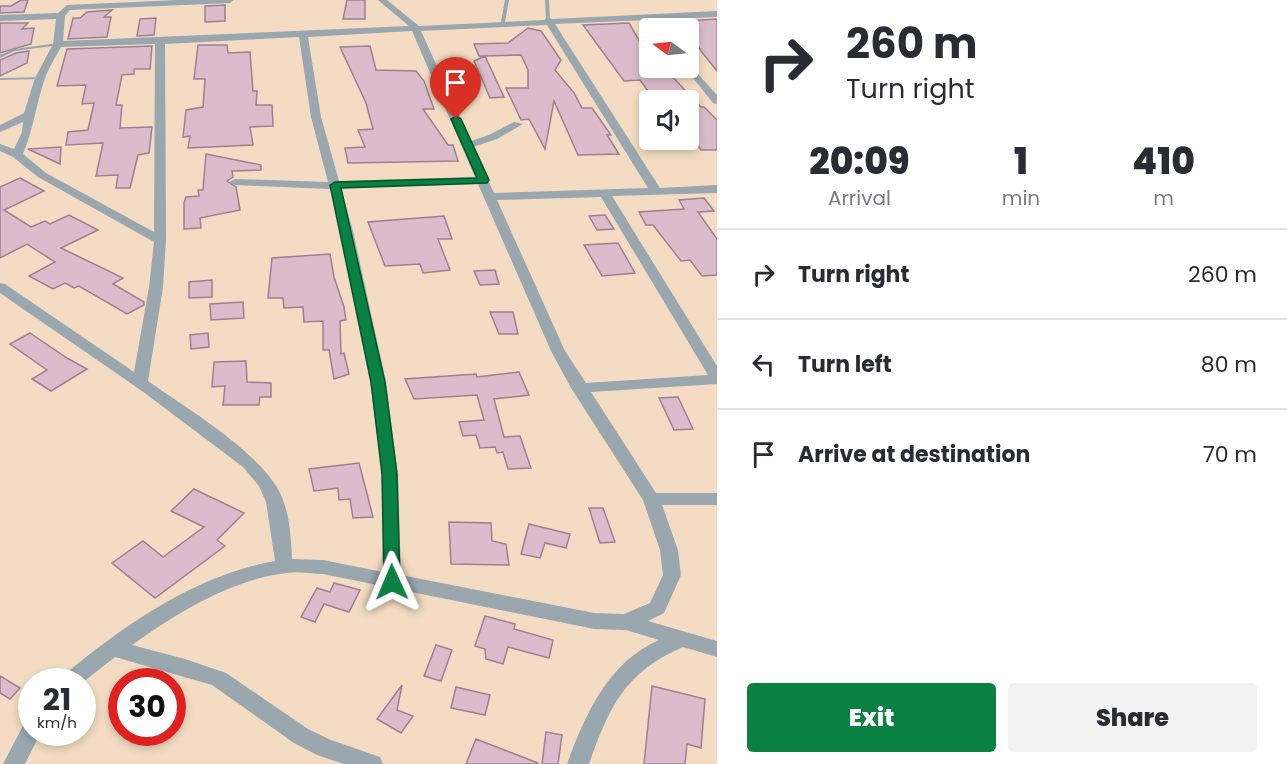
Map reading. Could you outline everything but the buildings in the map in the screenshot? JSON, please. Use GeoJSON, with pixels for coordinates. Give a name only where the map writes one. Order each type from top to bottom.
{"type":"FeatureCollection","features":[{"type":"Feature","properties":{"kind":"street"},"geometry":{"type":"LineString","coordinates":[[0,18],[66,8],[230,0]]}},
{"type":"Feature","properties":{"kind":"street"},"geometry":{"type":"LineString","coordinates":[[382,0],[415,27],[484,180],[533,300],[558,351],[579,388],[651,499],[669,550],[672,575],[657,609],[626,622]]}},
{"type":"Feature","properties":{"kind":"street"},"geometry":{"type":"LineString","coordinates":[[17,155],[27,132],[29,115],[40,78],[58,44],[66,8]]}},
{"type":"Feature","properties":{"kind":"street"},"geometry":{"type":"LineString","coordinates":[[650,18],[717,14]]}},
{"type":"Feature","properties":{"kind":"street"},"geometry":{"type":"LineString","coordinates":[[58,44],[303,34],[548,20],[639,18]]}},
{"type":"Feature","properties":{"kind":"street"},"geometry":{"type":"LineString","coordinates":[[548,20],[656,191]]}},
{"type":"Feature","properties":{"kind":"street"},"geometry":{"type":"LineString","coordinates":[[303,34],[316,117],[335,185],[378,382],[390,474],[392,582]]}},
{"type":"Feature","properties":{"kind":"street"},"geometry":{"type":"LineString","coordinates":[[140,381],[150,332],[160,240],[160,41]]}},
{"type":"Feature","properties":{"kind":"street"},"geometry":{"type":"LineString","coordinates":[[698,78],[717,101]]}},
{"type":"Feature","properties":{"kind":"street"},"geometry":{"type":"LineString","coordinates":[[0,129],[29,115]]}},
{"type":"Feature","properties":{"kind":"street"},"geometry":{"type":"LineString","coordinates":[[468,145],[500,135],[518,124]]}},
{"type":"Feature","properties":{"kind":"street"},"geometry":{"type":"LineString","coordinates":[[0,147],[17,155],[42,175],[160,240]]}},
{"type":"Feature","properties":{"kind":"street"},"geometry":{"type":"LineString","coordinates":[[235,182],[335,185],[484,180]]}},
{"type":"Feature","properties":{"kind":"street"},"geometry":{"type":"LineString","coordinates":[[490,196],[717,189]]}},
{"type":"Feature","properties":{"kind":"street"},"geometry":{"type":"LineString","coordinates":[[579,388],[717,378],[604,192]]}},
{"type":"Feature","properties":{"kind":"street"},"geometry":{"type":"LineString","coordinates":[[0,288],[140,381],[244,460],[260,476],[272,494],[280,526],[284,566]]}},
{"type":"Feature","properties":{"kind":"street"},"geometry":{"type":"LineString","coordinates":[[651,499],[717,499]]}},
{"type":"Feature","properties":{"kind":"street"},"geometry":{"type":"LineString","coordinates":[[88,668],[142,628],[208,590],[284,566],[323,567],[547,613],[594,621],[626,622],[717,649]]}},
{"type":"Feature","properties":{"kind":"street"},"geometry":{"type":"LineString","coordinates":[[578,764],[595,714],[616,685],[644,657],[680,639]]}},
{"type":"Feature","properties":{"kind":"street"},"geometry":{"type":"LineString","coordinates":[[113,648],[185,667],[219,679],[301,736],[325,748],[372,764]]}},
{"type":"Feature","properties":{"kind":"street"},"geometry":{"type":"LineString","coordinates":[[14,764],[23,746]]}},
{"type":"Feature","properties":{"kind":"lane"},"geometry":{"type":"LineString","coordinates":[[503,22],[507,0]]}},
{"type":"Feature","properties":{"kind":"lane"},"geometry":{"type":"LineString","coordinates":[[547,0],[548,20]]}},
{"type":"Feature","properties":{"kind":"lane"},"geometry":{"type":"LineString","coordinates":[[0,57],[14,50],[58,44]]}},
{"type":"Feature","properties":{"kind":"lane"},"geometry":{"type":"LineString","coordinates":[[0,79],[40,78]]}},
{"type":"Feature","properties":{"kind":"route"},"geometry":{"type":"LineString","coordinates":[[392,582],[390,474],[378,382],[364,323],[347,231],[335,185],[484,180],[456,119]]}}]}
